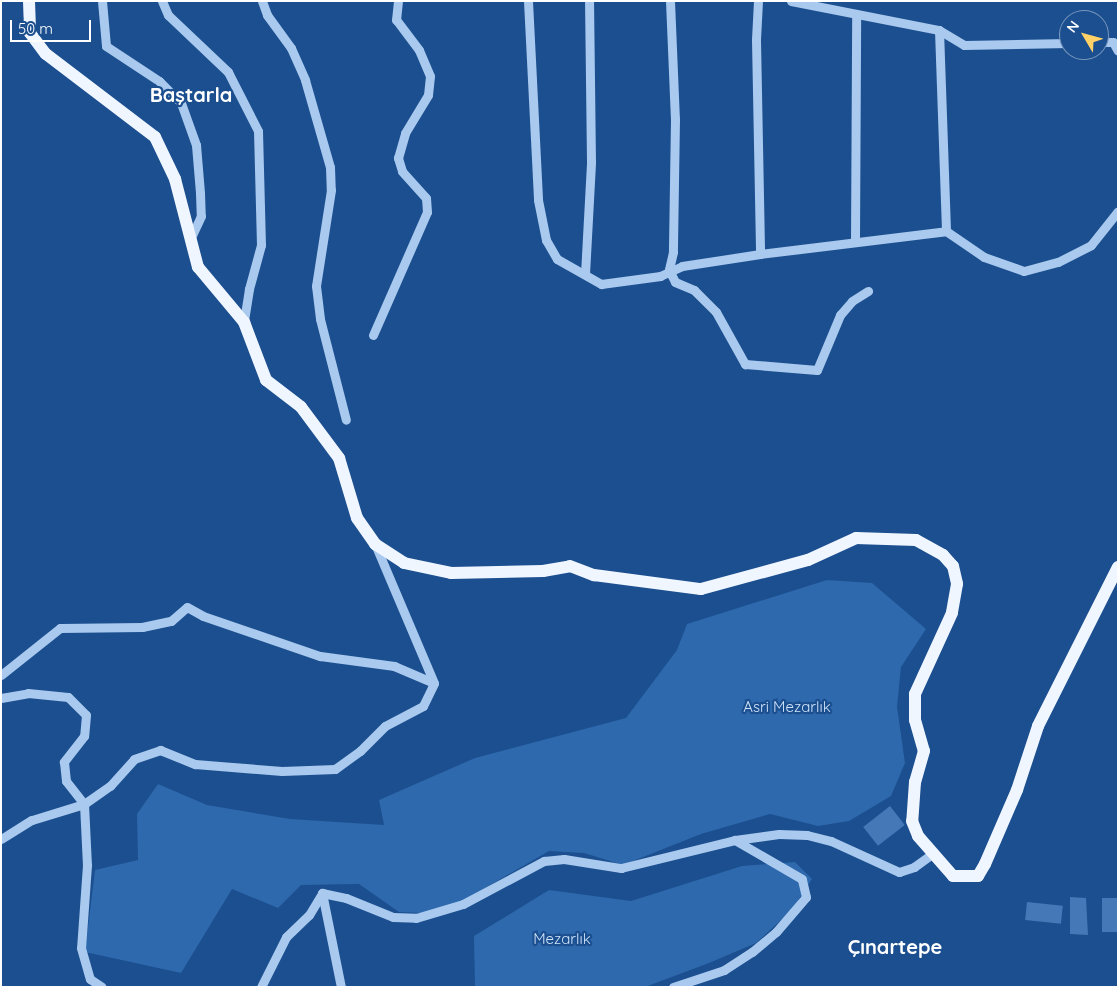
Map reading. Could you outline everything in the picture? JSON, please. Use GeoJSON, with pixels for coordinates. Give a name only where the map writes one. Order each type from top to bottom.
{"type":"FeatureCollection","features":[{"type":"Feature","properties":{"kind":"main road"},"geometry":{"type":"LineString","coordinates":[[29,1],[30,33],[46,54],[155,137],[175,179],[198,267],[244,322],[266,380],[301,407],[339,458],[357,518],[375,544],[404,563],[451,573],[543,571],[570,566],[594,575],[701,589],[808,560],[856,538],[916,540],[930,545],[953,566],[957,584],[952,613],[915,694],[915,720],[924,751],[915,782],[912,821],[918,836],[953,876],[978,876],[1017,790],[1038,726],[1118,567]]}},
{"type":"Feature","properties":{"kind":"street"},"geometry":{"type":"LineString","coordinates":[[102,1],[106,46],[159,81],[181,103],[196,145],[200,193],[201,216],[191,237]]}},
{"type":"Feature","properties":{"kind":"street"},"geometry":{"type":"LineString","coordinates":[[162,1],[168,15],[228,72],[258,130],[261,245],[244,322]]}},
{"type":"Feature","properties":{"kind":"street"},"geometry":{"type":"LineString","coordinates":[[262,1],[267,15],[291,48],[305,80],[330,167],[331,190],[316,286],[320,319],[346,420]]}},
{"type":"Feature","properties":{"kind":"street"},"geometry":{"type":"LineString","coordinates":[[373,336],[427,212],[426,198],[402,171],[398,158],[405,133],[428,95],[430,76],[419,50],[396,20],[398,1]]}},
{"type":"Feature","properties":{"kind":"street"},"geometry":{"type":"LineString","coordinates":[[528,1],[541,216],[546,240],[557,259],[602,284],[660,276],[669,270],[760,254],[946,231],[984,257],[1024,270],[1058,262],[1091,245],[1118,211]]}},
{"type":"Feature","properties":{"kind":"street"},"geometry":{"type":"LineString","coordinates":[[584,274],[591,162],[589,1]]}},
{"type":"Feature","properties":{"kind":"street"},"geometry":{"type":"LineString","coordinates":[[670,1],[675,119],[673,252],[669,270],[675,282],[694,290],[716,312],[744,364],[817,370],[840,315],[852,301],[868,291]]}},
{"type":"Feature","properties":{"kind":"street"},"geometry":{"type":"LineString","coordinates":[[758,1],[756,40],[760,254]]}},
{"type":"Feature","properties":{"kind":"street"},"geometry":{"type":"LineString","coordinates":[[792,1],[939,30],[964,45],[1059,43]]}},
{"type":"Feature","properties":{"kind":"street"},"geometry":{"type":"LineString","coordinates":[[855,241],[856,14]]}},
{"type":"Feature","properties":{"kind":"street"},"geometry":{"type":"LineString","coordinates":[[939,30],[946,231]]}},
{"type":"Feature","properties":{"kind":"street"},"geometry":{"type":"LineString","coordinates":[[1109,42],[1113,42],[1118,51]]}},
{"type":"Feature","properties":{"kind":"street"},"geometry":{"type":"LineString","coordinates":[[1,839],[32,820],[84,804],[110,786],[134,759],[160,750],[195,764],[282,771],[335,769],[360,751],[385,726],[423,706],[434,683],[375,544]]}},
{"type":"Feature","properties":{"kind":"street"},"geometry":{"type":"LineString","coordinates":[[1,676],[60,628],[142,627],[171,622],[187,607],[320,656],[394,666],[434,683]]}},
{"type":"Feature","properties":{"kind":"street"},"geometry":{"type":"LineString","coordinates":[[1,698],[28,693],[68,697],[86,715],[84,736],[64,762],[66,781],[84,804],[87,864],[81,948],[90,979],[102,987]]}},
{"type":"Feature","properties":{"kind":"street"},"geometry":{"type":"LineString","coordinates":[[322,893],[346,898],[393,917],[416,918],[463,904],[544,861],[564,859],[621,868],[734,840],[779,834],[807,835],[831,841],[899,872],[914,867],[932,854]]}},
{"type":"Feature","properties":{"kind":"street"},"geometry":{"type":"LineString","coordinates":[[673,987],[724,970],[752,952],[776,932],[806,897],[802,879],[734,840]]}},
{"type":"Feature","properties":{"kind":"street"},"geometry":{"type":"LineString","coordinates":[[261,987],[286,937],[308,915],[322,893]]}},
{"type":"Feature","properties":{"kind":"street"},"geometry":{"type":"LineString","coordinates":[[322,893],[341,987]]}},
{"type":"Feature","properties":{"kind":"green space","name":"Asri Mezarlık"},"geometry":{"type":"Polygon","coordinates":[[[827,580],[872,583],[926,629],[901,667],[897,707],[905,763],[891,796],[849,821],[818,826],[770,814],[701,834],[623,865],[584,853],[549,851],[461,902],[421,913],[399,912],[359,884],[301,885],[278,908],[232,889],[181,973],[85,952],[95,870],[138,860],[137,814],[158,784],[207,805],[290,819],[384,825],[379,800],[475,758],[626,718],[677,650],[687,624],[827,580]]]}},
{"type":"Feature","properties":{"kind":"green space","name":"Mezarlık"},"geometry":{"type":"Polygon","coordinates":[[[795,862],[812,879],[792,910],[756,943],[709,963],[645,987],[475,987],[474,936],[549,890],[631,901],[742,866],[795,862]]]}},
{"type":"Feature","properties":{"kind":"building"},"geometry":{"type":"Polygon","coordinates":[[[890,806],[905,825],[878,846],[863,827],[890,806]]]}},
{"type":"Feature","properties":{"kind":"building"},"geometry":{"type":"Polygon","coordinates":[[[1070,897],[1086,898],[1088,935],[1070,934],[1070,897]]]}},
{"type":"Feature","properties":{"kind":"building"},"geometry":{"type":"Polygon","coordinates":[[[1102,898],[1118,898],[1118,932],[1102,932],[1102,898]]]}},
{"type":"Feature","properties":{"kind":"building"},"geometry":{"type":"Polygon","coordinates":[[[1027,902],[1063,906],[1061,924],[1025,920],[1027,902]]]}},
{"type":"Feature","properties":{"kind":"district","name":"Baştarla"},"geometry":{"type":"Point","coordinates":[191,94]}},
{"type":"Feature","properties":{"kind":"district","name":"Çınartepe"},"geometry":{"type":"Point","coordinates":[895,946]}}]}
